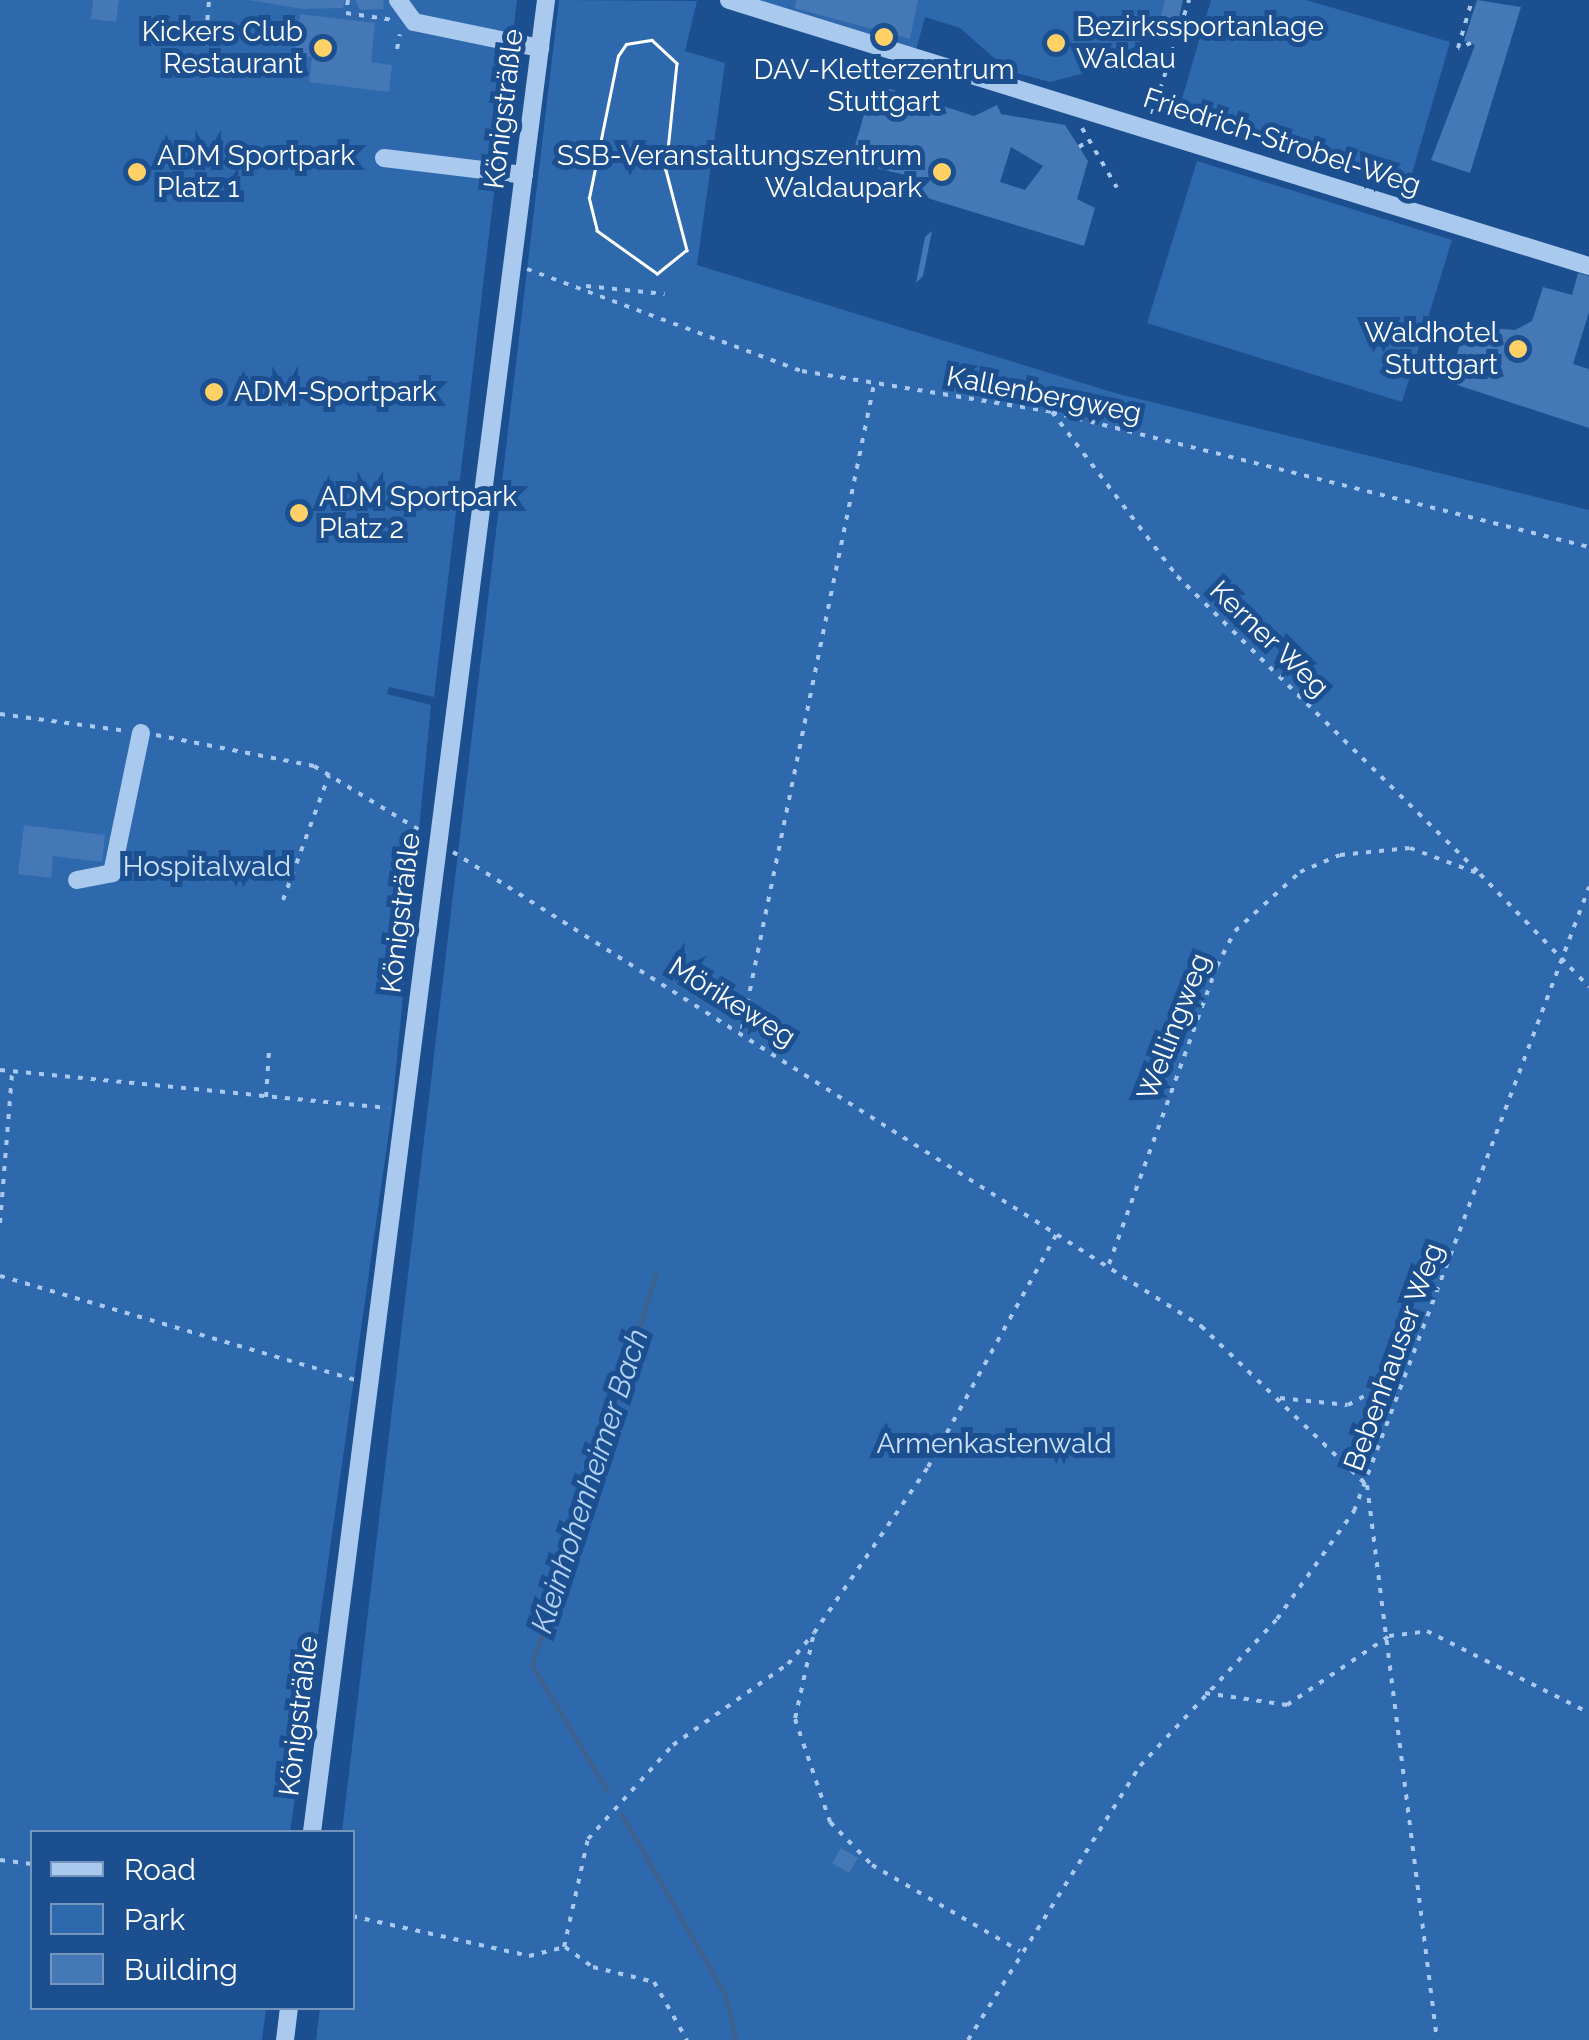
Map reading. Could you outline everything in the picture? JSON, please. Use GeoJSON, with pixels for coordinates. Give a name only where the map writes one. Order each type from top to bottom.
{"type":"FeatureCollection","features":[{"type":"Feature","properties":{"kind":"street"},"geometry":{"type":"LineString","coordinates":[[398,0],[414,22],[540,48]]}},
{"type":"Feature","properties":{"kind":"street","name":"Königsträßle"},"geometry":{"type":"LineString","coordinates":[[312,1830],[546,0]]}},
{"type":"Feature","properties":{"kind":"street","name":"Friedrich-Strobel-Weg"},"geometry":{"type":"LineString","coordinates":[[730,0],[1589,266]]}},
{"type":"Feature","properties":{"kind":"street"},"geometry":{"type":"LineString","coordinates":[[384,158],[524,175]]}},
{"type":"Feature","properties":{"kind":"street"},"geometry":{"type":"LineString","coordinates":[[77,880],[112,873],[140,733]]}},
{"type":"Feature","properties":{"kind":"street"},"geometry":{"type":"LineString","coordinates":[[285,2040],[289,2010]]}},
{"type":"Feature","properties":{"kind":"path"},"geometry":{"type":"LineString","coordinates":[[203,72],[209,0]]}},
{"type":"Feature","properties":{"kind":"path"},"geometry":{"type":"LineString","coordinates":[[348,0],[346,14],[385,19]]}},
{"type":"Feature","properties":{"kind":"path"},"geometry":{"type":"LineString","coordinates":[[1149,128],[1189,0]]}},
{"type":"Feature","properties":{"kind":"path"},"geometry":{"type":"LineString","coordinates":[[1471,44],[1458,48],[1472,0]]}},
{"type":"Feature","properties":{"kind":"path"},"geometry":{"type":"LineString","coordinates":[[398,48],[402,21]]}},
{"type":"Feature","properties":{"kind":"path"},"geometry":{"type":"LineString","coordinates":[[1065,103],[1116,188]]}},
{"type":"Feature","properties":{"kind":"path"},"geometry":{"type":"LineString","coordinates":[[1079,147],[1088,141]]}},
{"type":"Feature","properties":{"kind":"path","name":"Kallenbergweg"},"geometry":{"type":"LineString","coordinates":[[512,264],[581,286],[802,371],[1052,412],[1589,546]]}},
{"type":"Feature","properties":{"kind":"path"},"geometry":{"type":"LineString","coordinates":[[581,286],[664,294]]}},
{"type":"Feature","properties":{"kind":"path"},"geometry":{"type":"LineString","coordinates":[[742,1029],[874,384]]}},
{"type":"Feature","properties":{"kind":"path","name":"Kerner Weg"},"geometry":{"type":"LineString","coordinates":[[1052,412],[1177,576],[1480,874]]}},
{"type":"Feature","properties":{"kind":"path","name":"Mörikeweg"},"geometry":{"type":"LineString","coordinates":[[0,714],[230,744],[328,775],[742,1029],[1200,1326],[1366,1485]]}},
{"type":"Feature","properties":{"kind":"path"},"geometry":{"type":"LineString","coordinates":[[283,900],[328,775]]}},
{"type":"Feature","properties":{"kind":"path","name":"Wellingweg"},"geometry":{"type":"LineString","coordinates":[[1108,1264],[1235,931],[1300,872],[1340,854],[1410,848],[1480,874],[1589,987]]}},
{"type":"Feature","properties":{"kind":"path","name":"Bebenhauser Weg"},"geometry":{"type":"LineString","coordinates":[[1437,2040],[1389,1636],[1366,1485],[1589,887]]}},
{"type":"Feature","properties":{"kind":"path"},"geometry":{"type":"LineString","coordinates":[[266,1096],[269,1052]]}},
{"type":"Feature","properties":{"kind":"path"},"geometry":{"type":"LineString","coordinates":[[0,1070],[404,1110]]}},
{"type":"Feature","properties":{"kind":"path"},"geometry":{"type":"LineString","coordinates":[[0,1223],[12,1072]]}},
{"type":"Feature","properties":{"kind":"path"},"geometry":{"type":"LineString","coordinates":[[564,1947],[588,1839],[672,1744],[788,1664],[814,1632],[928,1467],[1057,1232]]}},
{"type":"Feature","properties":{"kind":"path"},"geometry":{"type":"LineString","coordinates":[[0,1276],[369,1383]]}},
{"type":"Feature","properties":{"kind":"path"},"geometry":{"type":"LineString","coordinates":[[1278,1398],[1348,1405],[1409,1370]]}},
{"type":"Feature","properties":{"kind":"path"},"geometry":{"type":"LineString","coordinates":[[968,2040],[1140,1766],[1278,1619],[1366,1485]]}},
{"type":"Feature","properties":{"kind":"path"},"geometry":{"type":"LineString","coordinates":[[814,1632],[795,1719],[830,1822],[872,1864],[1020,1952]]}},
{"type":"Feature","properties":{"kind":"path"},"geometry":{"type":"LineString","coordinates":[[1205,1693],[1288,1705],[1389,1636],[1443,1637],[1589,1713]]}},
{"type":"Feature","properties":{"kind":"path"},"geometry":{"type":"LineString","coordinates":[[0,1860],[30,1864]]}},
{"type":"Feature","properties":{"kind":"path"},"geometry":{"type":"LineString","coordinates":[[355,1917],[529,1956],[564,1947],[592,1966],[654,1982],[687,2040]]}},
{"type":"Feature","properties":{"kind":"green space","name":"Hospitalwald"},"geometry":{"type":"Polygon","coordinates":[[[0,0],[517,0],[434,697],[389,687],[387,694],[431,705],[392,1110],[290,1830],[30,1830],[30,2010],[266,2010],[262,2040],[0,2040],[0,0]]]}},
{"type":"Feature","properties":{"kind":"green space","name":"Armenkastenwald"},"geometry":{"type":"Polygon","coordinates":[[[559,0],[697,1],[685,51],[725,63],[697,265],[1115,393],[1589,510],[1589,2040],[316,2040],[320,2010],[355,2010],[355,1830],[342,1830],[559,0]]]}},
{"type":"Feature","properties":{"kind":"green space","name":"Bezirkssportanlage Waldau"},"geometry":{"type":"Polygon","coordinates":[[[729,0],[1183,0],[1175,39],[1151,32],[1113,66],[1050,82],[1009,71],[960,28],[925,17],[914,57],[729,0]]]}},
{"type":"Feature","properties":{"kind":"green space"},"geometry":{"type":"Polygon","coordinates":[[[1211,0],[1306,0],[1450,42],[1409,184],[1177,116],[1211,0]]]}},
{"type":"Feature","properties":{"kind":"green space"},"geometry":{"type":"Polygon","coordinates":[[[1197,161],[1452,240],[1402,402],[1147,323],[1197,161]]]}},
{"type":"Feature","properties":{"kind":"building"},"geometry":{"type":"Polygon","coordinates":[[[93,0],[119,0],[116,22],[91,19],[93,0]]]}},
{"type":"Feature","properties":{"kind":"building"},"geometry":{"type":"Polygon","coordinates":[[[249,0],[345,0],[343,8],[302,9],[249,0]]]}},
{"type":"Feature","properties":{"kind":"building"},"geometry":{"type":"Polygon","coordinates":[[[355,0],[383,0],[384,9],[360,10],[355,0]]]}},
{"type":"Feature","properties":{"kind":"building"},"geometry":{"type":"Polygon","coordinates":[[[797,0],[918,0],[910,39],[794,8],[797,0]]]}},
{"type":"Feature","properties":{"kind":"building"},"geometry":{"type":"Polygon","coordinates":[[[1165,0],[1183,0],[1174,37],[1157,33],[1165,0]]]}},
{"type":"Feature","properties":{"kind":"building"},"geometry":{"type":"Polygon","coordinates":[[[1477,0],[1521,7],[1470,173],[1431,160],[1475,45],[1464,41],[1477,0]]]}},
{"type":"Feature","properties":{"kind":"building"},"geometry":{"type":"Polygon","coordinates":[[[300,14],[375,23],[371,62],[392,65],[389,92],[309,82],[312,57],[295,55],[300,14]]]}},
{"type":"Feature","properties":{"kind":"building","name":"SSB-Veranstaltungszentrum Waldaupark"},"geometry":{"type":"Polygon","coordinates":[[[890,89],[974,116],[997,105],[1001,114],[1065,125],[1088,161],[1077,199],[1095,208],[1084,246],[914,194],[918,178],[850,162],[871,91],[890,89]],[[1011,147],[1000,182],[1025,190],[1043,166],[1011,147]]]}},
{"type":"Feature","properties":{"kind":"building"},"geometry":{"type":"Polygon","coordinates":[[[932,231],[923,276],[916,283],[925,237],[932,231]]]}},
{"type":"Feature","properties":{"kind":"building","name":"Waldhotel Stuttgart"},"geometry":{"type":"Polygon","coordinates":[[[1578,273],[1589,276],[1589,312],[1573,364],[1589,369],[1589,428],[1448,382],[1466,326],[1515,330],[1532,321],[1543,287],[1572,295],[1578,273]]]}},
{"type":"Feature","properties":{"kind":"building"},"geometry":{"type":"Polygon","coordinates":[[[24,825],[105,835],[102,862],[53,856],[51,878],[18,874],[24,825]]]}},
{"type":"Feature","properties":{"kind":"building"},"geometry":{"type":"Polygon","coordinates":[[[841,1848],[858,1858],[849,1873],[832,1863],[841,1848]]]}},
{"type":"Feature","properties":{"kind":"waterway","name":"Kleinhohenheimer Bach"},"geometry":{"type":"LineString","coordinates":[[607,1790],[532,1665],[656,1274]]}},
{"type":"Feature","properties":{"kind":"waterway","name":"Kleinhohenheimer Bach"},"geometry":{"type":"LineString","coordinates":[[622,1815],[725,1994],[736,2040]]}},
{"type":"Feature","properties":{"kind":"tram line"},"geometry":{"type":"LineString","coordinates":[[652,40],[677,63],[666,170],[687,250],[657,274],[597,231],[589,198],[618,56],[626,44],[652,40]]}},
{"type":"Feature","properties":{"kind":"place","name":"DAV-Kletterzentrum Stuttgart"},"geometry":{"type":"Point","coordinates":[884,37]}},
{"type":"Feature","properties":{"kind":"place","name":"Bezirkssportanlage Waldau"},"geometry":{"type":"Point","coordinates":[1056,43]}},
{"type":"Feature","properties":{"kind":"place","name":"Kickers Club Restaurant"},"geometry":{"type":"Point","coordinates":[323,48]}},
{"type":"Feature","properties":{"kind":"place","name":"ADM Sportpark Platz 1"},"geometry":{"type":"Point","coordinates":[137,172]}},
{"type":"Feature","properties":{"kind":"place","name":"SSB-Veranstaltungszentrum Waldaupark"},"geometry":{"type":"Point","coordinates":[942,172]}},
{"type":"Feature","properties":{"kind":"place","name":"Waldhotel Stuttgart"},"geometry":{"type":"Point","coordinates":[1518,349]}},
{"type":"Feature","properties":{"kind":"place","name":"ADM-Sportpark"},"geometry":{"type":"Point","coordinates":[214,392]}},
{"type":"Feature","properties":{"kind":"place","name":"ADM Sportpark Platz 2"},"geometry":{"type":"Point","coordinates":[299,513]}}]}
